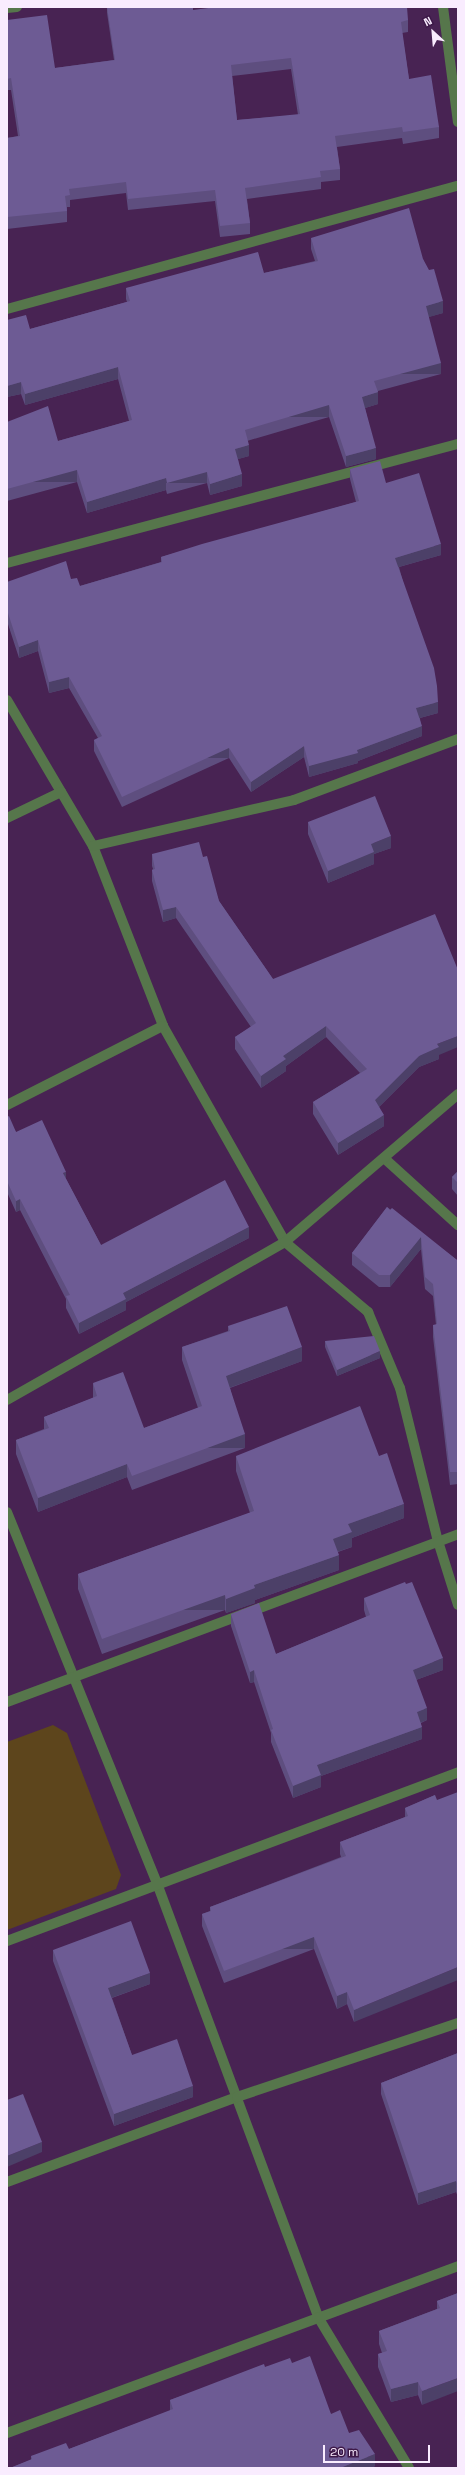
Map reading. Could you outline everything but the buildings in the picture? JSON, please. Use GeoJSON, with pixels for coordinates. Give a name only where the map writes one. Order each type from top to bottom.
{"type":"FeatureCollection","features":[{"type":"Feature","properties":{"kind":"street"},"geometry":{"type":"LineString","coordinates":[[7,8],[17,7]]}},
{"type":"Feature","properties":{"kind":"street"},"geometry":{"type":"LineString","coordinates":[[443,7],[458,122]]}},
{"type":"Feature","properties":{"kind":"street"},"geometry":{"type":"LineString","coordinates":[[7,309],[458,186]]}},
{"type":"Feature","properties":{"kind":"street"},"geometry":{"type":"LineString","coordinates":[[7,563],[458,444]]}},
{"type":"Feature","properties":{"kind":"street"},"geometry":{"type":"LineString","coordinates":[[7,700],[94,846],[163,1026],[285,1242],[368,1312],[400,1388],[438,1541],[458,1606]]}},
{"type":"Feature","properties":{"kind":"street"},"geometry":{"type":"LineString","coordinates":[[94,846],[294,800],[458,739]]}},
{"type":"Feature","properties":{"kind":"street"},"geometry":{"type":"LineString","coordinates":[[7,818],[61,792]]}},
{"type":"Feature","properties":{"kind":"street"},"geometry":{"type":"LineString","coordinates":[[7,1105],[163,1026]]}},
{"type":"Feature","properties":{"kind":"street"},"geometry":{"type":"LineString","coordinates":[[7,1400],[285,1242],[458,1094]]}},
{"type":"Feature","properties":{"kind":"street"},"geometry":{"type":"LineString","coordinates":[[384,1158],[458,1225]]}},
{"type":"Feature","properties":{"kind":"street"},"geometry":{"type":"LineString","coordinates":[[7,1512],[158,1886],[318,2317],[410,2468]]}},
{"type":"Feature","properties":{"kind":"street"},"geometry":{"type":"LineString","coordinates":[[7,1702],[72,1676],[458,1534]]}},
{"type":"Feature","properties":{"kind":"street"},"geometry":{"type":"LineString","coordinates":[[7,1941],[158,1886],[458,1772]]}},
{"type":"Feature","properties":{"kind":"street"},"geometry":{"type":"LineString","coordinates":[[7,2182],[237,2097],[458,2023]]}},
{"type":"Feature","properties":{"kind":"street"},"geometry":{"type":"LineString","coordinates":[[7,2433],[458,2266]]}},
{"type":"Feature","properties":{"kind":"shaded area"},"geometry":{"type":"Polygon","coordinates":[[[53,1725],[67,1733],[121,1875],[116,1889],[7,1930],[7,1742],[53,1725]]]}}]}
